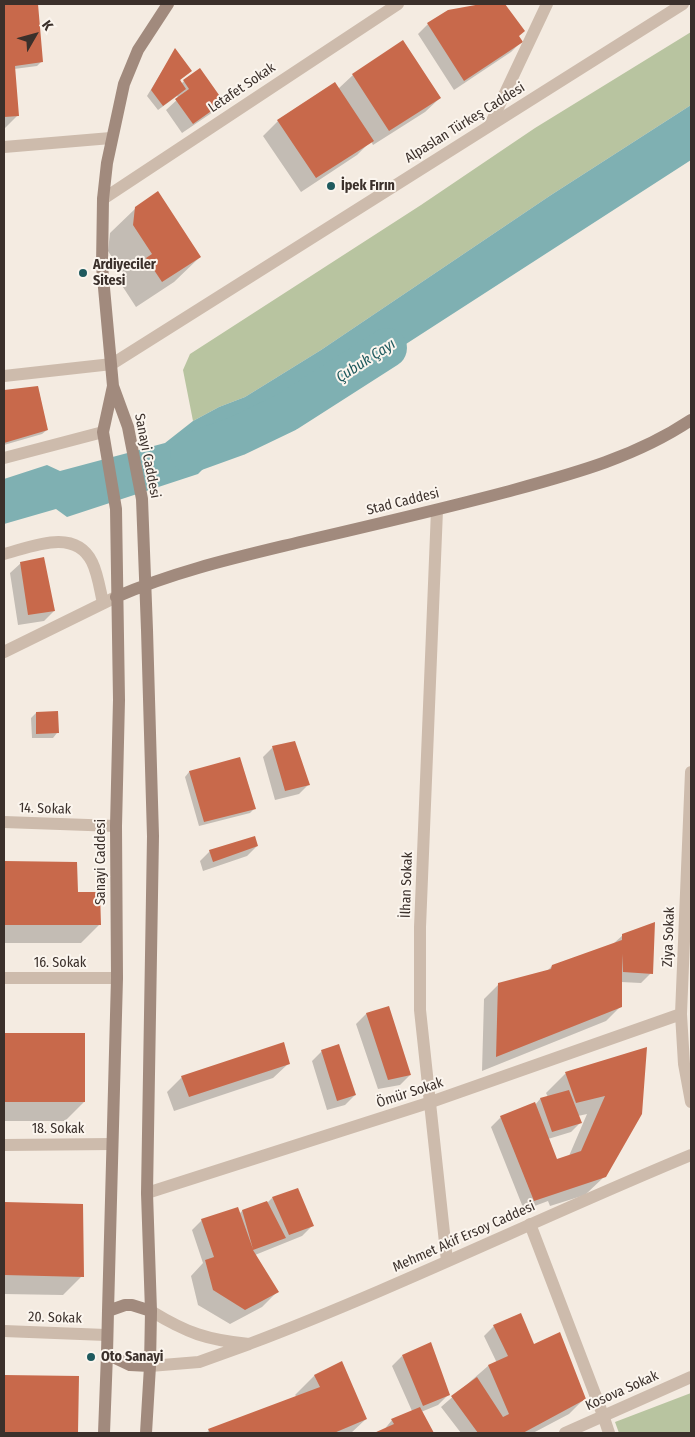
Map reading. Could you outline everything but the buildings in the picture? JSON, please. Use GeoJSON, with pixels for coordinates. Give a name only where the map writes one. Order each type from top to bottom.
{"type":"FeatureCollection","features":[{"type":"Feature","properties":{"kind":"main road"},"geometry":{"type":"LineString","coordinates":[[113,386],[102,266],[103,199],[111,138],[124,84],[138,50],[168,4]]}},
{"type":"Feature","properties":{"kind":"main road","name":"Sanayi Caddesi"},"geometry":{"type":"LineString","coordinates":[[113,386],[128,426],[142,499],[153,836],[147,1193],[152,1337],[146,1433]]}},
{"type":"Feature","properties":{"kind":"main road","name":"Sanayi Caddesi"},"geometry":{"type":"LineString","coordinates":[[104,1433],[117,978],[116,826],[118,700],[116,509],[103,432],[113,386]]}},
{"type":"Feature","properties":{"kind":"main road","name":"Stad Caddesi"},"geometry":{"type":"LineString","coordinates":[[116,597],[144,584],[227,560],[437,510],[593,467],[663,439],[691,420]]}},
{"type":"Feature","properties":{"kind":"main road"},"geometry":{"type":"LineString","coordinates":[[108,1311],[125,1305],[132,1305],[151,1311]]}},
{"type":"Feature","properties":{"kind":"main road"},"geometry":{"type":"LineString","coordinates":[[107,1354],[130,1365],[150,1366]]}},
{"type":"Feature","properties":{"kind":"street","name":"Letafet Sokak"},"geometry":{"type":"LineString","coordinates":[[103,199],[398,4]]}},
{"type":"Feature","properties":{"kind":"street"},"geometry":{"type":"LineString","coordinates":[[490,125],[547,4]]}},
{"type":"Feature","properties":{"kind":"street","name":"Alpaslan Türkeş Caddesi"},"geometry":{"type":"LineString","coordinates":[[112,364],[675,6]]}},
{"type":"Feature","properties":{"kind":"street"},"geometry":{"type":"LineString","coordinates":[[4,146],[111,138]]}},
{"type":"Feature","properties":{"kind":"street"},"geometry":{"type":"LineString","coordinates":[[4,376],[112,364]]}},
{"type":"Feature","properties":{"kind":"street"},"geometry":{"type":"LineString","coordinates":[[4,458],[103,432]]}},
{"type":"Feature","properties":{"kind":"street","name":"İlhan Sokak"},"geometry":{"type":"LineString","coordinates":[[437,510],[420,927],[420,1010],[428,1103],[447,1261]]}},
{"type":"Feature","properties":{"kind":"street"},"geometry":{"type":"LineString","coordinates":[[4,554],[54,541],[73,544],[81,548],[92,562],[103,603]]}},
{"type":"Feature","properties":{"kind":"street"},"geometry":{"type":"LineString","coordinates":[[4,652],[116,597]]}},
{"type":"Feature","properties":{"kind":"street","name":"Ziya Sokak"},"geometry":{"type":"LineString","coordinates":[[691,772],[681,1014],[684,1064],[691,1102]]}},
{"type":"Feature","properties":{"kind":"street","name":"14. Sokak"},"geometry":{"type":"LineString","coordinates":[[4,822],[116,826]]}},
{"type":"Feature","properties":{"kind":"street","name":"16. Sokak"},"geometry":{"type":"LineString","coordinates":[[4,978],[117,978]]}},
{"type":"Feature","properties":{"kind":"street","name":"Ömür Sokak"},"geometry":{"type":"LineString","coordinates":[[147,1193],[428,1103],[681,1014]]}},
{"type":"Feature","properties":{"kind":"street","name":"18. Sokak"},"geometry":{"type":"LineString","coordinates":[[4,1144],[112,1144]]}},
{"type":"Feature","properties":{"kind":"street","name":"Mehmet Akif Ersoy Caddesi"},"geometry":{"type":"LineString","coordinates":[[150,1366],[199,1362],[249,1344],[360,1300],[569,1206],[691,1156]]}},
{"type":"Feature","properties":{"kind":"street"},"geometry":{"type":"LineString","coordinates":[[530,1224],[609,1433]]}},
{"type":"Feature","properties":{"kind":"street"},"geometry":{"type":"LineString","coordinates":[[151,1311],[175,1326],[205,1338],[249,1344]]}},
{"type":"Feature","properties":{"kind":"street","name":"20. Sokak"},"geometry":{"type":"LineString","coordinates":[[4,1331],[106,1335]]}},
{"type":"Feature","properties":{"kind":"street","name":"Kosova Sokak"},"geometry":{"type":"LineString","coordinates":[[565,1433],[691,1377]]}},
{"type":"Feature","properties":{"kind":"green space"},"geometry":{"type":"Polygon","coordinates":[[[691,32],[691,105],[551,195],[321,350],[245,397],[219,407],[193,421],[183,370],[190,354],[421,205],[535,128],[691,32]]]}},
{"type":"Feature","properties":{"kind":"green space"},"geometry":{"type":"Polygon","coordinates":[[[691,1393],[691,1433],[619,1433],[615,1422],[691,1393]]]}},
{"type":"Feature","properties":{"kind":"water"},"geometry":{"type":"Polygon","coordinates":[[[691,105],[691,160],[406,344],[260,419],[198,474],[67,517],[56,509],[4,524],[4,479],[47,465],[60,471],[165,443],[193,421],[219,407],[245,397],[321,350],[551,195],[691,105]]]}},
{"type":"Feature","properties":{"kind":"waterway","name":"Çubuk Çayı"},"geometry":{"type":"LineString","coordinates":[[190,453],[237,436],[287,412],[387,348]]}},
{"type":"Feature","properties":{"kind":"place","name":"İpek Fırın"},"geometry":{"type":"Point","coordinates":[331,186]}},
{"type":"Feature","properties":{"kind":"place","name":"Ardiyeciler Sitesi"},"geometry":{"type":"Point","coordinates":[83,273]}},
{"type":"Feature","properties":{"kind":"place","name":"Oto Sanayi"},"geometry":{"type":"Point","coordinates":[91,1357]}}]}
